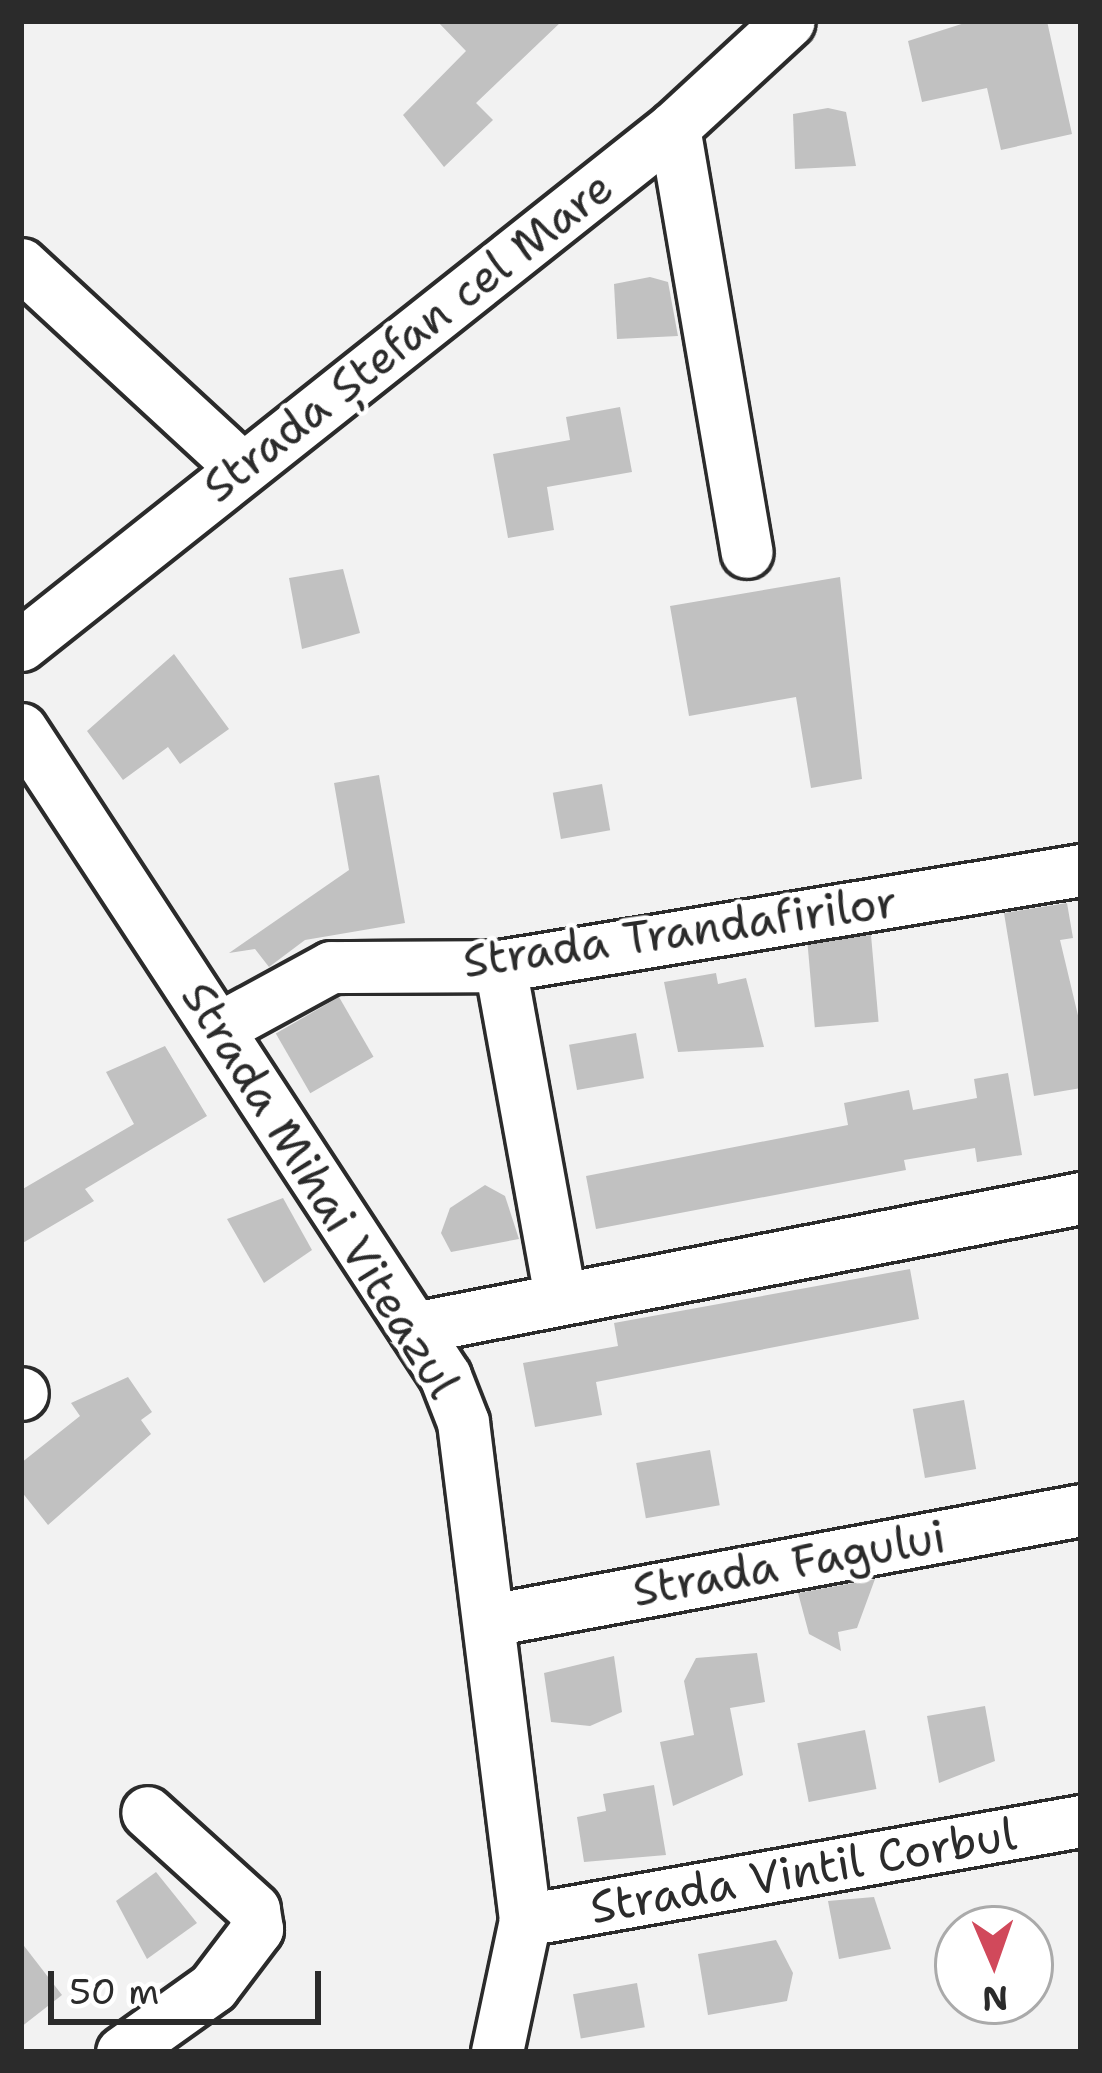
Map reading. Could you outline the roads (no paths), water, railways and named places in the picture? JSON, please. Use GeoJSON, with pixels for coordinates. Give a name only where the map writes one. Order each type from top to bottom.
{"type":"FeatureCollection","features":[{"type":"Feature","properties":{"kind":"street","name":"Strada Ștefan cel Mare"},"geometry":{"type":"LineString","coordinates":[[21,645],[674,127],[789,21]]}},
{"type":"Feature","properties":{"kind":"street"},"geometry":{"type":"LineString","coordinates":[[674,127],[747,552]]}},
{"type":"Feature","properties":{"kind":"street"},"geometry":{"type":"LineString","coordinates":[[21,264],[241,467]]}},
{"type":"Feature","properties":{"kind":"street","name":"Strada Mihai Viteazul"},"geometry":{"type":"LineString","coordinates":[[21,729],[221,1027],[414,1328],[463,1422],[496,1618],[525,1920],[497,2052]]}},
{"type":"Feature","properties":{"kind":"street","name":"Strada Trandafirilor"},"geometry":{"type":"LineString","coordinates":[[221,1027],[331,967],[500,966],[1081,870]]}},
{"type":"Feature","properties":{"kind":"street"},"geometry":{"type":"LineString","coordinates":[[500,966],[560,1297]]}},
{"type":"Feature","properties":{"kind":"street"},"geometry":{"type":"LineString","coordinates":[[414,1328],[1081,1198]]}},
{"type":"Feature","properties":{"kind":"street","name":"Strada Fagului"},"geometry":{"type":"LineString","coordinates":[[496,1618],[1081,1510]]}},
{"type":"Feature","properties":{"kind":"street"},"geometry":{"type":"LineString","coordinates":[[122,2052],[213,1987],[257,1929],[254,1909],[147,1812]]}},
{"type":"Feature","properties":{"kind":"street","name":"Strada Vintil Corbul"},"geometry":{"type":"LineString","coordinates":[[525,1920],[1081,1821]]}}]}
